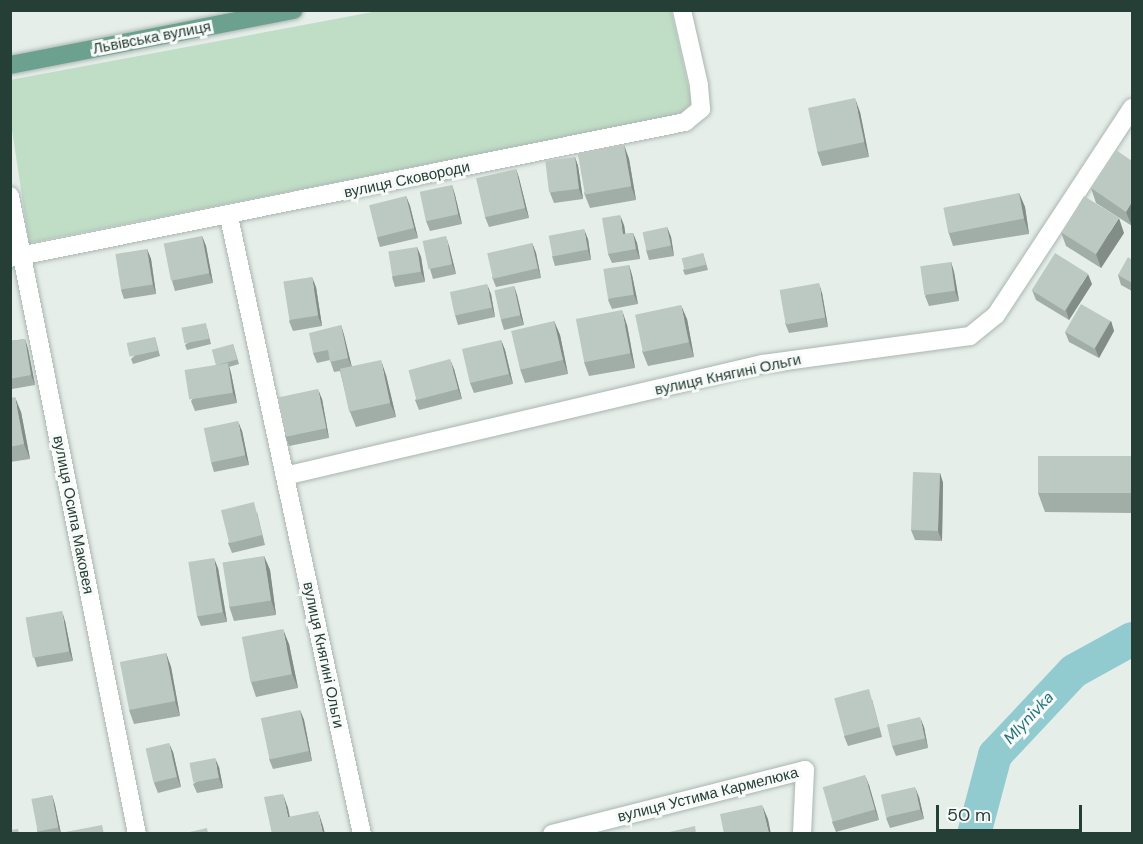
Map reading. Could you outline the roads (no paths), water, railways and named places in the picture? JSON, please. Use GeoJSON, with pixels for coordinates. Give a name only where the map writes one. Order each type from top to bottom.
{"type":"FeatureCollection","features":[{"type":"Feature","properties":{"kind":"main road","name":"Львівська вулиця"},"geometry":{"type":"LineString","coordinates":[[10,65],[294,10]]}},
{"type":"Feature","properties":{"kind":"street","name":"вулиця Сковороди"},"geometry":{"type":"LineString","coordinates":[[15,256],[229,217],[685,122],[701,110],[699,85],[682,10]]}},
{"type":"Feature","properties":{"kind":"street","name":"вулиця Княгині Ольги"},"geometry":{"type":"LineString","coordinates":[[285,476],[763,364],[970,336],[996,315],[1132,108]]}},
{"type":"Feature","properties":{"kind":"street","name":"вулиця Осипа Маковея"},"geometry":{"type":"LineString","coordinates":[[10,196],[15,256],[137,834]]}},
{"type":"Feature","properties":{"kind":"street","name":"вулиця Княгині Ольги"},"geometry":{"type":"LineString","coordinates":[[229,217],[362,834]]}},
{"type":"Feature","properties":{"kind":"street","name":"вулиця Устима Кармелюка"},"geometry":{"type":"LineString","coordinates":[[552,834],[805,770],[802,834]]}},
{"type":"Feature","properties":{"kind":"waterway","name":"Mlynivka"},"geometry":{"type":"LineString","coordinates":[[974,834],[995,755],[1074,671],[1132,639]]}}]}
